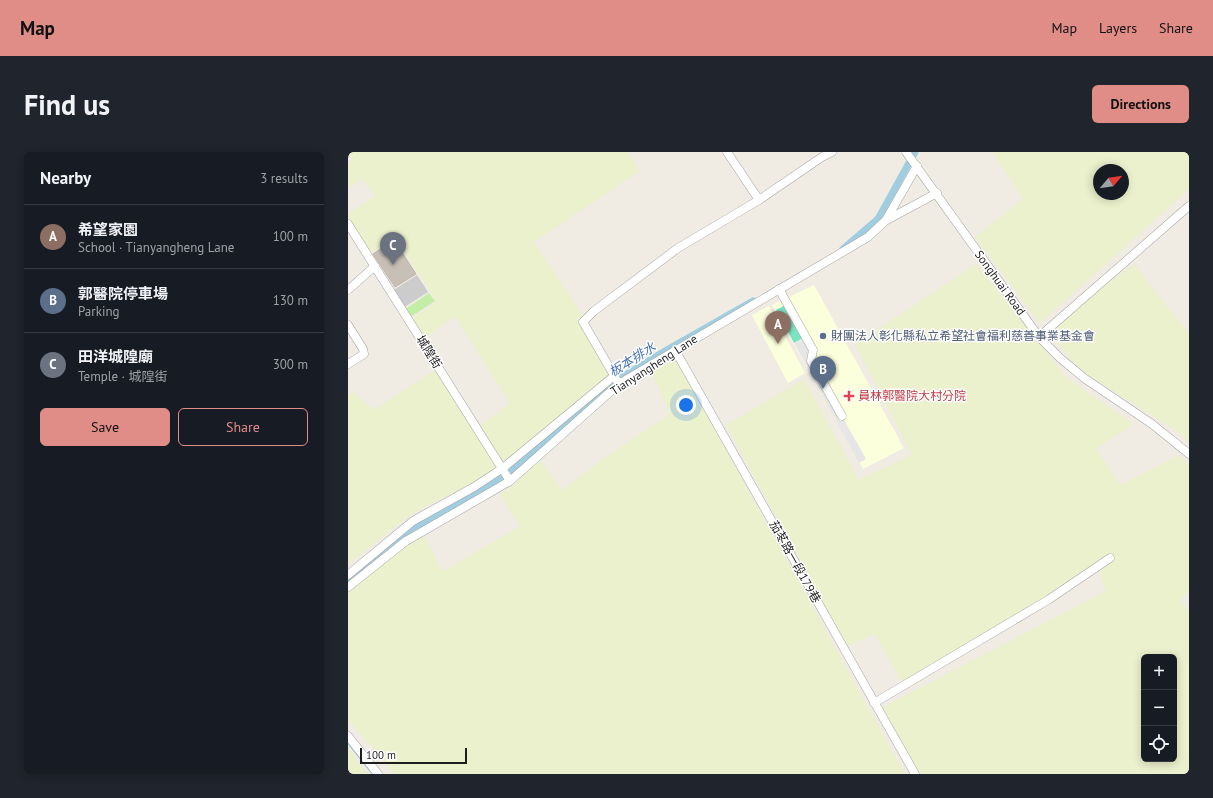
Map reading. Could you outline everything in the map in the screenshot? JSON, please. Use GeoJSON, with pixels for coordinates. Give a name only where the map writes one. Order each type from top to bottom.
{"type":"FeatureCollection","features":[{"type":"Feature","properties":{"kind":"street"},"geometry":{"type":"LineString","coordinates":[[727,152],[760,200]]}},
{"type":"Feature","properties":{"kind":"street"},"geometry":{"type":"LineString","coordinates":[[619,384],[583,322],[594,311],[678,248],[760,200],[822,157],[832,152]]}},
{"type":"Feature","properties":{"kind":"street","name":"Songhuai Road"},"geometry":{"type":"LineString","coordinates":[[906,152],[1039,336],[1060,358],[1084,378],[1152,424],[1189,454]]}},
{"type":"Feature","properties":{"kind":"street"},"geometry":{"type":"LineString","coordinates":[[885,221],[917,166]]}},
{"type":"Feature","properties":{"kind":"street","name":"Tianyangheng Lane"},"geometry":{"type":"LineString","coordinates":[[348,588],[406,541],[510,481],[619,384],[778,289],[868,238],[885,221],[936,193]]}},
{"type":"Feature","properties":{"kind":"street"},"geometry":{"type":"LineString","coordinates":[[1039,336],[1189,206]]}},
{"type":"Feature","properties":{"kind":"street","name":"城隍街"},"geometry":{"type":"LineString","coordinates":[[348,224],[510,481]]}},
{"type":"Feature","properties":{"kind":"street"},"geometry":{"type":"LineString","coordinates":[[348,290],[375,266]]}},
{"type":"Feature","properties":{"kind":"street"},"geometry":{"type":"LineString","coordinates":[[778,289],[813,350],[811,361],[842,416]]}},
{"type":"Feature","properties":{"kind":"street"},"geometry":{"type":"LineString","coordinates":[[348,325],[363,349],[364,354],[348,364]]}},
{"type":"Feature","properties":{"kind":"street","name":"茄苳路一段179巷"},"geometry":{"type":"LineString","coordinates":[[675,350],[915,774]]}},
{"type":"Feature","properties":{"kind":"street"},"geometry":{"type":"LineString","coordinates":[[348,575],[413,521],[474,487],[503,468],[614,376]]}},
{"type":"Feature","properties":{"kind":"street"},"geometry":{"type":"LineString","coordinates":[[874,703],[1048,600],[1110,558]]}},
{"type":"Feature","properties":{"kind":"street"},"geometry":{"type":"LineString","coordinates":[[348,736],[378,774]]}},
{"type":"Feature","properties":{"kind":"shaded area"},"geometry":{"type":"Polygon","coordinates":[[[348,152],[628,152],[640,171],[534,242],[584,317],[579,324],[609,376],[503,465],[479,427],[510,403],[455,316],[423,339],[410,320],[437,302],[395,237],[368,255],[348,222],[348,214],[375,196],[363,179],[348,188],[348,162],[352,160],[348,152]]]}},
{"type":"Feature","properties":{"kind":"shaded area"},"geometry":{"type":"Polygon","coordinates":[[[992,152],[1189,152],[1189,189],[1040,323],[975,237],[1023,199],[992,152]]]}},
{"type":"Feature","properties":{"kind":"shaded area"},"geometry":{"type":"Polygon","coordinates":[[[976,264],[1066,377],[1133,424],[1096,449],[1121,485],[1179,455],[1189,465],[1189,589],[1180,601],[1189,611],[1189,774],[918,774],[881,708],[1106,591],[1099,569],[904,686],[875,634],[847,646],[726,425],[804,379],[859,480],[912,455],[855,344],[976,264]]]}},
{"type":"Feature","properties":{"kind":"shaded area"},"geometry":{"type":"Polygon","coordinates":[[[1134,264],[1189,334],[1189,442],[1178,432],[1076,367],[1047,329],[1134,264]]]}},
{"type":"Feature","properties":{"kind":"shaded area"},"geometry":{"type":"Polygon","coordinates":[[[417,275],[428,292],[403,308],[392,291],[417,275]]]}},
{"type":"Feature","properties":{"kind":"shaded area","name":"員林郭醫院大村分院"},"geometry":{"type":"Polygon","coordinates":[[[814,285],[904,448],[863,469],[772,305],[814,285]]]}},
{"type":"Feature","properties":{"kind":"shaded area"},"geometry":{"type":"Polygon","coordinates":[[[769,306],[805,373],[788,383],[752,315],[769,306]]]}},
{"type":"Feature","properties":{"kind":"shaded area"},"geometry":{"type":"Polygon","coordinates":[[[805,337],[813,350],[811,361],[866,459],[859,463],[794,343],[805,337]]]}},
{"type":"Feature","properties":{"kind":"shaded area"},"geometry":{"type":"Polygon","coordinates":[[[675,358],[905,774],[394,774],[348,719],[348,591],[410,543],[425,536],[442,572],[520,526],[500,494],[515,484],[540,460],[562,490],[604,458],[670,414],[651,371],[675,358]]]}},
{"type":"Feature","properties":{"kind":"shaded area"},"geometry":{"type":"Polygon","coordinates":[[[435,370],[498,469],[410,515],[348,564],[348,395],[353,392],[373,410],[435,370]]]}},
{"type":"Feature","properties":{"kind":"shaded area"},"geometry":{"type":"Polygon","coordinates":[[[348,748],[368,774],[348,774],[348,748]]]}},
{"type":"Feature","properties":{"kind":"green space"},"geometry":{"type":"Polygon","coordinates":[[[429,293],[435,301],[409,318],[404,310],[429,293]]]}},
{"type":"Feature","properties":{"kind":"green space"},"geometry":{"type":"Polygon","coordinates":[[[787,304],[805,337],[794,343],[776,310],[787,304]]]}},
{"type":"Feature","properties":{"kind":"building"},"geometry":{"type":"Polygon","coordinates":[[[394,240],[416,274],[395,287],[373,254],[394,240]]]}},
{"type":"Feature","properties":{"kind":"waterway","name":"板本排水"},"geometry":{"type":"LineString","coordinates":[[843,249],[878,219],[915,152]]}},
{"type":"Feature","properties":{"kind":"waterway","name":"板本排水"},"geometry":{"type":"LineString","coordinates":[[348,580],[410,530],[508,474],[619,379],[753,301]]}},
{"type":"Feature","properties":{"kind":"waterway"},"geometry":{"type":"LineString","coordinates":[[348,743],[373,774]]}},
{"type":"Feature","properties":{"kind":"place","name":"田洋城隍廟"},"geometry":{"type":"Point","coordinates":[393,265]}},
{"type":"Feature","properties":{"kind":"place","name":"財團法人彰化縣私立希望社會福利慈善事業基金會"},"geometry":{"type":"Point","coordinates":[823,336]}},
{"type":"Feature","properties":{"kind":"place","name":"希望家園"},"geometry":{"type":"Point","coordinates":[778,344]}},
{"type":"Feature","properties":{"kind":"place","name":"郭醫院停車場"},"geometry":{"type":"Point","coordinates":[823,389]}},
{"type":"Feature","properties":{"kind":"place","name":"員林郭醫院大村分院"},"geometry":{"type":"Point","coordinates":[849,396]}}]}
